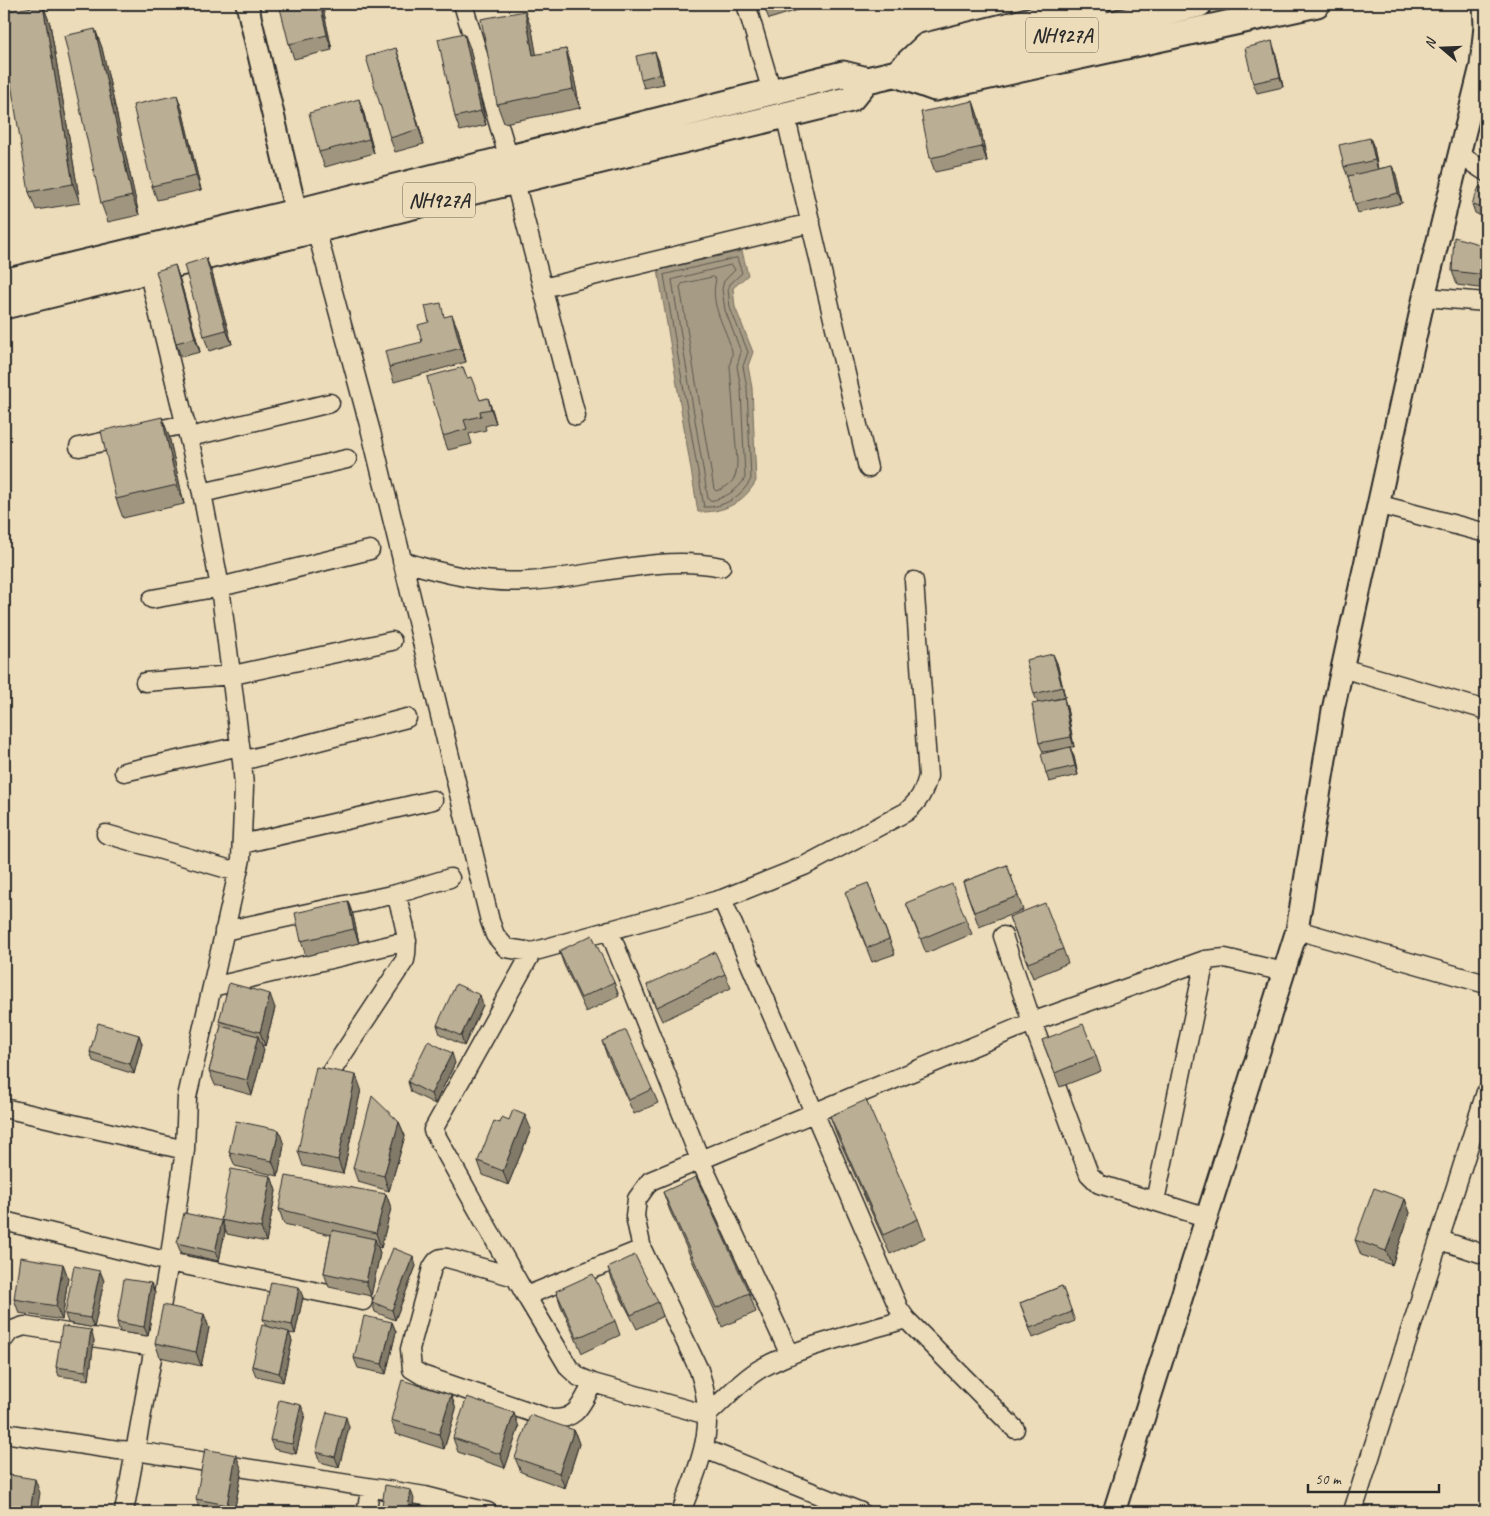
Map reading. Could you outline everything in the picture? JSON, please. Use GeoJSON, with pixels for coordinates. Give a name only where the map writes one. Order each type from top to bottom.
{"type":"FeatureCollection","features":[{"type":"Feature","properties":{"kind":"highway"},"geometry":{"type":"LineString","coordinates":[[1097,4],[926,46],[896,74],[935,88],[1317,4]]}},
{"type":"Feature","properties":{"kind":"highway","name":"NH927A"},"geometry":{"type":"LineString","coordinates":[[4,306],[316,229],[772,92],[843,74],[867,80],[1199,4]]}},
{"type":"Feature","properties":{"kind":"highway","name":"NH927A"},"geometry":{"type":"LineString","coordinates":[[4,282],[296,212],[512,170],[851,99],[867,80]]}},
{"type":"Feature","properties":{"kind":"main road"},"geometry":{"type":"LineString","coordinates":[[247,4],[296,212]]}},
{"type":"Feature","properties":{"kind":"main road"},"geometry":{"type":"LineString","coordinates":[[1114,1512],[1194,1213],[1298,930],[1333,710],[1377,504],[1424,297],[1460,155],[1480,92],[1485,26],[1484,4]]}},
{"type":"Feature","properties":{"kind":"street"},"geometry":{"type":"LineString","coordinates":[[463,4],[512,170],[576,416]]}},
{"type":"Feature","properties":{"kind":"street"},"geometry":{"type":"LineString","coordinates":[[746,4],[772,92]]}},
{"type":"Feature","properties":{"kind":"street"},"geometry":{"type":"LineString","coordinates":[[785,114],[868,468]]}},
{"type":"Feature","properties":{"kind":"street"},"geometry":{"type":"LineString","coordinates":[[1460,155],[1486,172]]}},
{"type":"Feature","properties":{"kind":"street"},"geometry":{"type":"LineString","coordinates":[[543,288],[811,223]]}},
{"type":"Feature","properties":{"kind":"street"},"geometry":{"type":"LineString","coordinates":[[316,229],[371,432],[392,525],[490,921],[496,935],[506,948],[532,952],[722,899],[804,866],[906,812],[916,804],[924,791],[928,776],[914,580]]}},
{"type":"Feature","properties":{"kind":"street"},"geometry":{"type":"LineString","coordinates":[[124,1512],[169,1262],[185,1150],[187,1096],[238,872],[242,844],[241,753],[233,675],[220,587],[188,430],[148,270]]}},
{"type":"Feature","properties":{"kind":"street"},"geometry":{"type":"LineString","coordinates":[[1424,297],[1486,302]]}},
{"type":"Feature","properties":{"kind":"street"},"geometry":{"type":"LineString","coordinates":[[79,447],[188,430],[330,403]]}},
{"type":"Feature","properties":{"kind":"street"},"geometry":{"type":"LineString","coordinates":[[202,493],[347,459]]}},
{"type":"Feature","properties":{"kind":"street"},"geometry":{"type":"LineString","coordinates":[[1377,504],[1486,533]]}},
{"type":"Feature","properties":{"kind":"street"},"geometry":{"type":"LineString","coordinates":[[152,599],[220,587],[370,550]]}},
{"type":"Feature","properties":{"kind":"street"},"geometry":{"type":"LineString","coordinates":[[402,561],[448,575],[484,580],[528,581],[687,562],[721,567]]}},
{"type":"Feature","properties":{"kind":"street"},"geometry":{"type":"LineString","coordinates":[[145,682],[233,675],[392,641]]}},
{"type":"Feature","properties":{"kind":"street"},"geometry":{"type":"LineString","coordinates":[[1342,668],[1486,710]]}},
{"type":"Feature","properties":{"kind":"street"},"geometry":{"type":"LineString","coordinates":[[124,772],[241,753],[407,718]]}},
{"type":"Feature","properties":{"kind":"street"},"geometry":{"type":"LineString","coordinates":[[242,844],[433,800]]}},
{"type":"Feature","properties":{"kind":"street"},"geometry":{"type":"LineString","coordinates":[[106,834],[238,872]]}},
{"type":"Feature","properties":{"kind":"street"},"geometry":{"type":"LineString","coordinates":[[224,931],[396,894],[450,878]]}},
{"type":"Feature","properties":{"kind":"street"},"geometry":{"type":"LineString","coordinates":[[329,1075],[405,960],[407,941],[396,894]]}},
{"type":"Feature","properties":{"kind":"street"},"geometry":{"type":"LineString","coordinates":[[722,899],[891,1294],[906,1319],[1015,1429]]}},
{"type":"Feature","properties":{"kind":"street"},"geometry":{"type":"LineString","coordinates":[[609,930],[701,1162],[790,1355]]}},
{"type":"Feature","properties":{"kind":"street"},"geometry":{"type":"LineString","coordinates":[[1298,930],[1486,984]]}},
{"type":"Feature","properties":{"kind":"street"},"geometry":{"type":"LineString","coordinates":[[1003,936],[1032,1022],[1088,1174],[1099,1184],[1194,1213]]}},
{"type":"Feature","properties":{"kind":"street"},"geometry":{"type":"LineString","coordinates":[[212,987],[407,941]]}},
{"type":"Feature","properties":{"kind":"street"},"geometry":{"type":"LineString","coordinates":[[532,952],[433,1130],[515,1277],[569,1368],[579,1377],[593,1383],[707,1415]]}},
{"type":"Feature","properties":{"kind":"street"},"geometry":{"type":"LineString","coordinates":[[681,1512],[705,1449],[708,1428],[706,1390],[699,1370],[642,1249],[634,1216],[636,1199],[642,1188],[650,1181],[701,1162],[1032,1022],[1205,960],[1225,958],[1284,972]]}},
{"type":"Feature","properties":{"kind":"street"},"geometry":{"type":"LineString","coordinates":[[1155,1201],[1205,960]]}},
{"type":"Feature","properties":{"kind":"street"},"geometry":{"type":"LineString","coordinates":[[1354,1511],[1486,1092]]}},
{"type":"Feature","properties":{"kind":"street"},"geometry":{"type":"LineString","coordinates":[[4,1108],[185,1150]]}},
{"type":"Feature","properties":{"kind":"street"},"geometry":{"type":"LineString","coordinates":[[4,1221],[169,1262],[363,1301]]}},
{"type":"Feature","properties":{"kind":"street"},"geometry":{"type":"LineString","coordinates":[[1440,1240],[1486,1255]]}},
{"type":"Feature","properties":{"kind":"street"},"geometry":{"type":"LineString","coordinates":[[526,1296],[642,1249]]}},
{"type":"Feature","properties":{"kind":"street"},"geometry":{"type":"LineString","coordinates":[[515,1277],[447,1258],[441,1257],[436,1260],[432,1268],[410,1349],[412,1368],[422,1375],[551,1420],[564,1420],[576,1413],[593,1383]]}},
{"type":"Feature","properties":{"kind":"street"},"geometry":{"type":"LineString","coordinates":[[707,1415],[758,1370],[790,1355],[906,1319]]}},
{"type":"Feature","properties":{"kind":"street"},"geometry":{"type":"LineString","coordinates":[[4,1339],[10,1331],[24,1326],[154,1347]]}},
{"type":"Feature","properties":{"kind":"street"},"geometry":{"type":"LineString","coordinates":[[4,1433],[118,1450],[136,1450],[425,1496],[488,1512]]}},
{"type":"Feature","properties":{"kind":"street"},"geometry":{"type":"LineString","coordinates":[[705,1449],[853,1511]]}},
{"type":"Feature","properties":{"kind":"street"},"geometry":{"type":"LineString","coordinates":[[366,1512],[371,1488]]}},
{"type":"Feature","properties":{"kind":"water"},"geometry":{"type":"Polygon","coordinates":[[[742,251],[748,275],[733,288],[735,307],[753,352],[748,366],[752,388],[756,481],[739,501],[732,505],[716,511],[698,512],[658,270],[742,251]]]}},
{"type":"Feature","properties":{"kind":"building"},"geometry":{"type":"Polygon","coordinates":[[[279,4],[320,4],[327,35],[289,44],[279,4]]]}},
{"type":"Feature","properties":{"kind":"building"},"geometry":{"type":"Polygon","coordinates":[[[43,5],[73,184],[29,192],[4,42],[4,12],[43,5]]]}},
{"type":"Feature","properties":{"kind":"building"},"geometry":{"type":"Polygon","coordinates":[[[525,11],[533,55],[566,49],[573,89],[497,104],[481,19],[525,11]]]}},
{"type":"Feature","properties":{"kind":"building"},"geometry":{"type":"Polygon","coordinates":[[[95,29],[132,196],[101,203],[64,36],[95,29]]]}},
{"type":"Feature","properties":{"kind":"building"},"geometry":{"type":"Polygon","coordinates":[[[464,33],[481,111],[455,117],[438,39],[464,33]]]}},
{"type":"Feature","properties":{"kind":"building"},"geometry":{"type":"Polygon","coordinates":[[[1272,41],[1280,77],[1253,83],[1245,48],[1272,41]]]}},
{"type":"Feature","properties":{"kind":"building"},"geometry":{"type":"Polygon","coordinates":[[[396,48],[419,129],[390,138],[366,57],[396,48]]]}},
{"type":"Feature","properties":{"kind":"building"},"geometry":{"type":"Polygon","coordinates":[[[655,52],[660,74],[641,79],[636,56],[655,52]]]}},
{"type":"Feature","properties":{"kind":"building"},"geometry":{"type":"Polygon","coordinates":[[[177,95],[196,176],[152,186],[133,105],[177,95]]]}},
{"type":"Feature","properties":{"kind":"building"},"geometry":{"type":"Polygon","coordinates":[[[359,99],[369,139],[319,152],[309,113],[359,99]]]}},
{"type":"Feature","properties":{"kind":"building"},"geometry":{"type":"Polygon","coordinates":[[[973,101],[982,147],[930,158],[921,112],[973,101]]]}},
{"type":"Feature","properties":{"kind":"building"},"geometry":{"type":"Polygon","coordinates":[[[1370,138],[1375,160],[1344,167],[1339,145],[1370,138]]]}},
{"type":"Feature","properties":{"kind":"building"},"geometry":{"type":"Polygon","coordinates":[[[1392,166],[1398,193],[1355,204],[1348,176],[1392,166]]]}},
{"type":"Feature","properties":{"kind":"building"},"geometry":{"type":"Polygon","coordinates":[[[1479,187],[1486,190],[1486,210],[1472,204],[1479,187]]]}},
{"type":"Feature","properties":{"kind":"building"},"geometry":{"type":"Polygon","coordinates":[[[1454,237],[1486,246],[1486,275],[1452,271],[1454,237]]]}},
{"type":"Feature","properties":{"kind":"building"},"geometry":{"type":"Polygon","coordinates":[[[206,258],[226,330],[204,336],[184,265],[206,258]]]}},
{"type":"Feature","properties":{"kind":"building"},"geometry":{"type":"Polygon","coordinates":[[[175,265],[195,338],[176,343],[156,271],[175,265]]]}},
{"type":"Feature","properties":{"kind":"building"},"geometry":{"type":"Polygon","coordinates":[[[441,303],[444,317],[452,315],[461,348],[389,367],[385,351],[422,342],[418,325],[429,322],[425,306],[441,303]]]}},
{"type":"Feature","properties":{"kind":"building"},"geometry":{"type":"Polygon","coordinates":[[[463,367],[467,378],[471,377],[480,400],[488,398],[491,409],[480,411],[481,416],[464,420],[467,429],[443,436],[427,377],[463,367]]]}},
{"type":"Feature","properties":{"kind":"building"},"geometry":{"type":"Polygon","coordinates":[[[162,417],[177,485],[116,499],[101,431],[162,417]]]}},
{"type":"Feature","properties":{"kind":"building"},"geometry":{"type":"Polygon","coordinates":[[[1053,654],[1062,687],[1034,694],[1026,660],[1053,654]]]}},
{"type":"Feature","properties":{"kind":"building"},"geometry":{"type":"Polygon","coordinates":[[[1064,698],[1071,737],[1039,743],[1032,704],[1064,698]]]}},
{"type":"Feature","properties":{"kind":"building"},"geometry":{"type":"Polygon","coordinates":[[[1070,747],[1075,766],[1046,773],[1041,754],[1070,747]]]}},
{"type":"Feature","properties":{"kind":"building"},"geometry":{"type":"Polygon","coordinates":[[[1007,865],[1018,896],[974,912],[963,882],[1007,865]]]}},
{"type":"Feature","properties":{"kind":"building"},"geometry":{"type":"Polygon","coordinates":[[[868,883],[889,939],[867,948],[845,892],[868,883]]]}},
{"type":"Feature","properties":{"kind":"building"},"geometry":{"type":"Polygon","coordinates":[[[952,884],[966,920],[921,939],[906,903],[952,884]]]}},
{"type":"Feature","properties":{"kind":"building"},"geometry":{"type":"Polygon","coordinates":[[[348,901],[354,929],[301,941],[295,913],[348,901]]]}},
{"type":"Feature","properties":{"kind":"building"},"geometry":{"type":"Polygon","coordinates":[[[1045,903],[1063,949],[1028,963],[1009,917],[1045,903]]]}},
{"type":"Feature","properties":{"kind":"building"},"geometry":{"type":"Polygon","coordinates":[[[592,935],[614,982],[581,998],[559,951],[592,935]]]}},
{"type":"Feature","properties":{"kind":"building"},"geometry":{"type":"Polygon","coordinates":[[[715,952],[725,974],[657,1007],[647,985],[715,952]]]}},
{"type":"Feature","properties":{"kind":"building"},"geometry":{"type":"Polygon","coordinates":[[[229,983],[270,994],[260,1032],[219,1021],[229,983]]]}},
{"type":"Feature","properties":{"kind":"building"},"geometry":{"type":"Polygon","coordinates":[[[456,984],[480,995],[461,1036],[437,1025],[456,984]]]}},
{"type":"Feature","properties":{"kind":"building"},"geometry":{"type":"Polygon","coordinates":[[[98,1023],[139,1035],[130,1064],[90,1052],[98,1023]]]}},
{"type":"Feature","properties":{"kind":"building"},"geometry":{"type":"Polygon","coordinates":[[[1083,1024],[1096,1056],[1055,1073],[1042,1040],[1083,1024]]]}},
{"type":"Feature","properties":{"kind":"building"},"geometry":{"type":"Polygon","coordinates":[[[221,1026],[258,1036],[247,1080],[209,1071],[221,1026]]]}},
{"type":"Feature","properties":{"kind":"building"},"geometry":{"type":"Polygon","coordinates":[[[626,1030],[652,1089],[629,1100],[602,1041],[626,1030]]]}},
{"type":"Feature","properties":{"kind":"building"},"geometry":{"type":"Polygon","coordinates":[[[428,1041],[452,1053],[431,1094],[408,1082],[428,1041]]]}},
{"type":"Feature","properties":{"kind":"building"},"geometry":{"type":"Polygon","coordinates":[[[316,1067],[356,1075],[338,1160],[298,1151],[316,1067]]]}},
{"type":"Feature","properties":{"kind":"building"},"geometry":{"type":"Polygon","coordinates":[[[372,1096],[399,1122],[384,1176],[353,1168],[372,1096]]]}},
{"type":"Feature","properties":{"kind":"building"},"geometry":{"type":"Polygon","coordinates":[[[866,1100],[918,1219],[883,1235],[830,1116],[866,1100]]]}},
{"type":"Feature","properties":{"kind":"building"},"geometry":{"type":"Polygon","coordinates":[[[513,1110],[525,1115],[503,1171],[478,1161],[494,1121],[500,1123],[502,1117],[509,1120],[513,1110]]]}},
{"type":"Feature","properties":{"kind":"building"},"geometry":{"type":"Polygon","coordinates":[[[236,1121],[279,1130],[272,1161],[229,1152],[236,1121]]]}},
{"type":"Feature","properties":{"kind":"building"},"geometry":{"type":"Polygon","coordinates":[[[231,1169],[271,1176],[261,1228],[221,1220],[231,1169]]]}},
{"type":"Feature","properties":{"kind":"building"},"geometry":{"type":"Polygon","coordinates":[[[286,1176],[386,1194],[376,1233],[279,1209],[286,1176]]]}},
{"type":"Feature","properties":{"kind":"building"},"geometry":{"type":"Polygon","coordinates":[[[696,1177],[749,1293],[716,1308],[663,1192],[696,1177]]]}},
{"type":"Feature","properties":{"kind":"building"},"geometry":{"type":"Polygon","coordinates":[[[1374,1188],[1405,1199],[1386,1251],[1355,1240],[1374,1188]]]}},
{"type":"Feature","properties":{"kind":"building"},"geometry":{"type":"Polygon","coordinates":[[[184,1213],[222,1221],[215,1252],[177,1243],[184,1213]]]}},
{"type":"Feature","properties":{"kind":"building"},"geometry":{"type":"Polygon","coordinates":[[[332,1230],[375,1239],[366,1282],[324,1273],[332,1230]]]}},
{"type":"Feature","properties":{"kind":"building"},"geometry":{"type":"Polygon","coordinates":[[[393,1248],[413,1256],[392,1310],[372,1302],[393,1248]]]}},
{"type":"Feature","properties":{"kind":"building"},"geometry":{"type":"Polygon","coordinates":[[[635,1255],[658,1302],[631,1315],[608,1268],[635,1255]]]}},
{"type":"Feature","properties":{"kind":"building"},"geometry":{"type":"Polygon","coordinates":[[[20,1257],[63,1264],[56,1306],[14,1299],[20,1257]]]}},
{"type":"Feature","properties":{"kind":"building"},"geometry":{"type":"Polygon","coordinates":[[[74,1266],[100,1271],[90,1318],[65,1314],[74,1266]]]}},
{"type":"Feature","properties":{"kind":"building"},"geometry":{"type":"Polygon","coordinates":[[[593,1274],[615,1321],[577,1338],[556,1291],[593,1274]]]}},
{"type":"Feature","properties":{"kind":"building"},"geometry":{"type":"Polygon","coordinates":[[[124,1279],[151,1283],[144,1327],[117,1322],[124,1279]]]}},
{"type":"Feature","properties":{"kind":"building"},"geometry":{"type":"Polygon","coordinates":[[[271,1282],[299,1287],[292,1325],[263,1319],[271,1282]]]}},
{"type":"Feature","properties":{"kind":"building"},"geometry":{"type":"Polygon","coordinates":[[[1062,1286],[1072,1312],[1030,1328],[1020,1303],[1062,1286]]]}},
{"type":"Feature","properties":{"kind":"building"},"geometry":{"type":"Polygon","coordinates":[[[163,1305],[204,1314],[196,1352],[155,1343],[163,1305]]]}},
{"type":"Feature","properties":{"kind":"building"},"geometry":{"type":"Polygon","coordinates":[[[364,1316],[392,1322],[382,1364],[354,1358],[364,1316]]]}},
{"type":"Feature","properties":{"kind":"building"},"geometry":{"type":"Polygon","coordinates":[[[262,1325],[289,1332],[279,1373],[252,1366],[262,1325]]]}},
{"type":"Feature","properties":{"kind":"building"},"geometry":{"type":"Polygon","coordinates":[[[62,1326],[91,1330],[85,1371],[56,1367],[62,1326]]]}},
{"type":"Feature","properties":{"kind":"building"},"geometry":{"type":"Polygon","coordinates":[[[402,1380],[451,1395],[439,1434],[391,1420],[402,1380]]]}},
{"type":"Feature","properties":{"kind":"building"},"geometry":{"type":"Polygon","coordinates":[[[467,1397],[514,1413],[500,1454],[453,1438],[467,1397]]]}},
{"type":"Feature","properties":{"kind":"building"},"geometry":{"type":"Polygon","coordinates":[[[279,1400],[301,1405],[292,1444],[270,1440],[279,1400]]]}},
{"type":"Feature","properties":{"kind":"building"},"geometry":{"type":"Polygon","coordinates":[[[327,1412],[346,1417],[335,1457],[316,1452],[327,1412]]]}},
{"type":"Feature","properties":{"kind":"building"},"geometry":{"type":"Polygon","coordinates":[[[530,1415],[574,1430],[559,1473],[515,1458],[530,1415]]]}},
{"type":"Feature","properties":{"kind":"building"},"geometry":{"type":"Polygon","coordinates":[[[205,1449],[236,1455],[227,1505],[196,1499],[205,1449]]]}},
{"type":"Feature","properties":{"kind":"building"},"geometry":{"type":"Polygon","coordinates":[[[4,1474],[35,1479],[30,1512],[4,1512],[4,1474]]]}},
{"type":"Feature","properties":{"kind":"building"},"geometry":{"type":"Polygon","coordinates":[[[385,1485],[411,1490],[407,1512],[381,1512],[385,1485]]]}}]}
